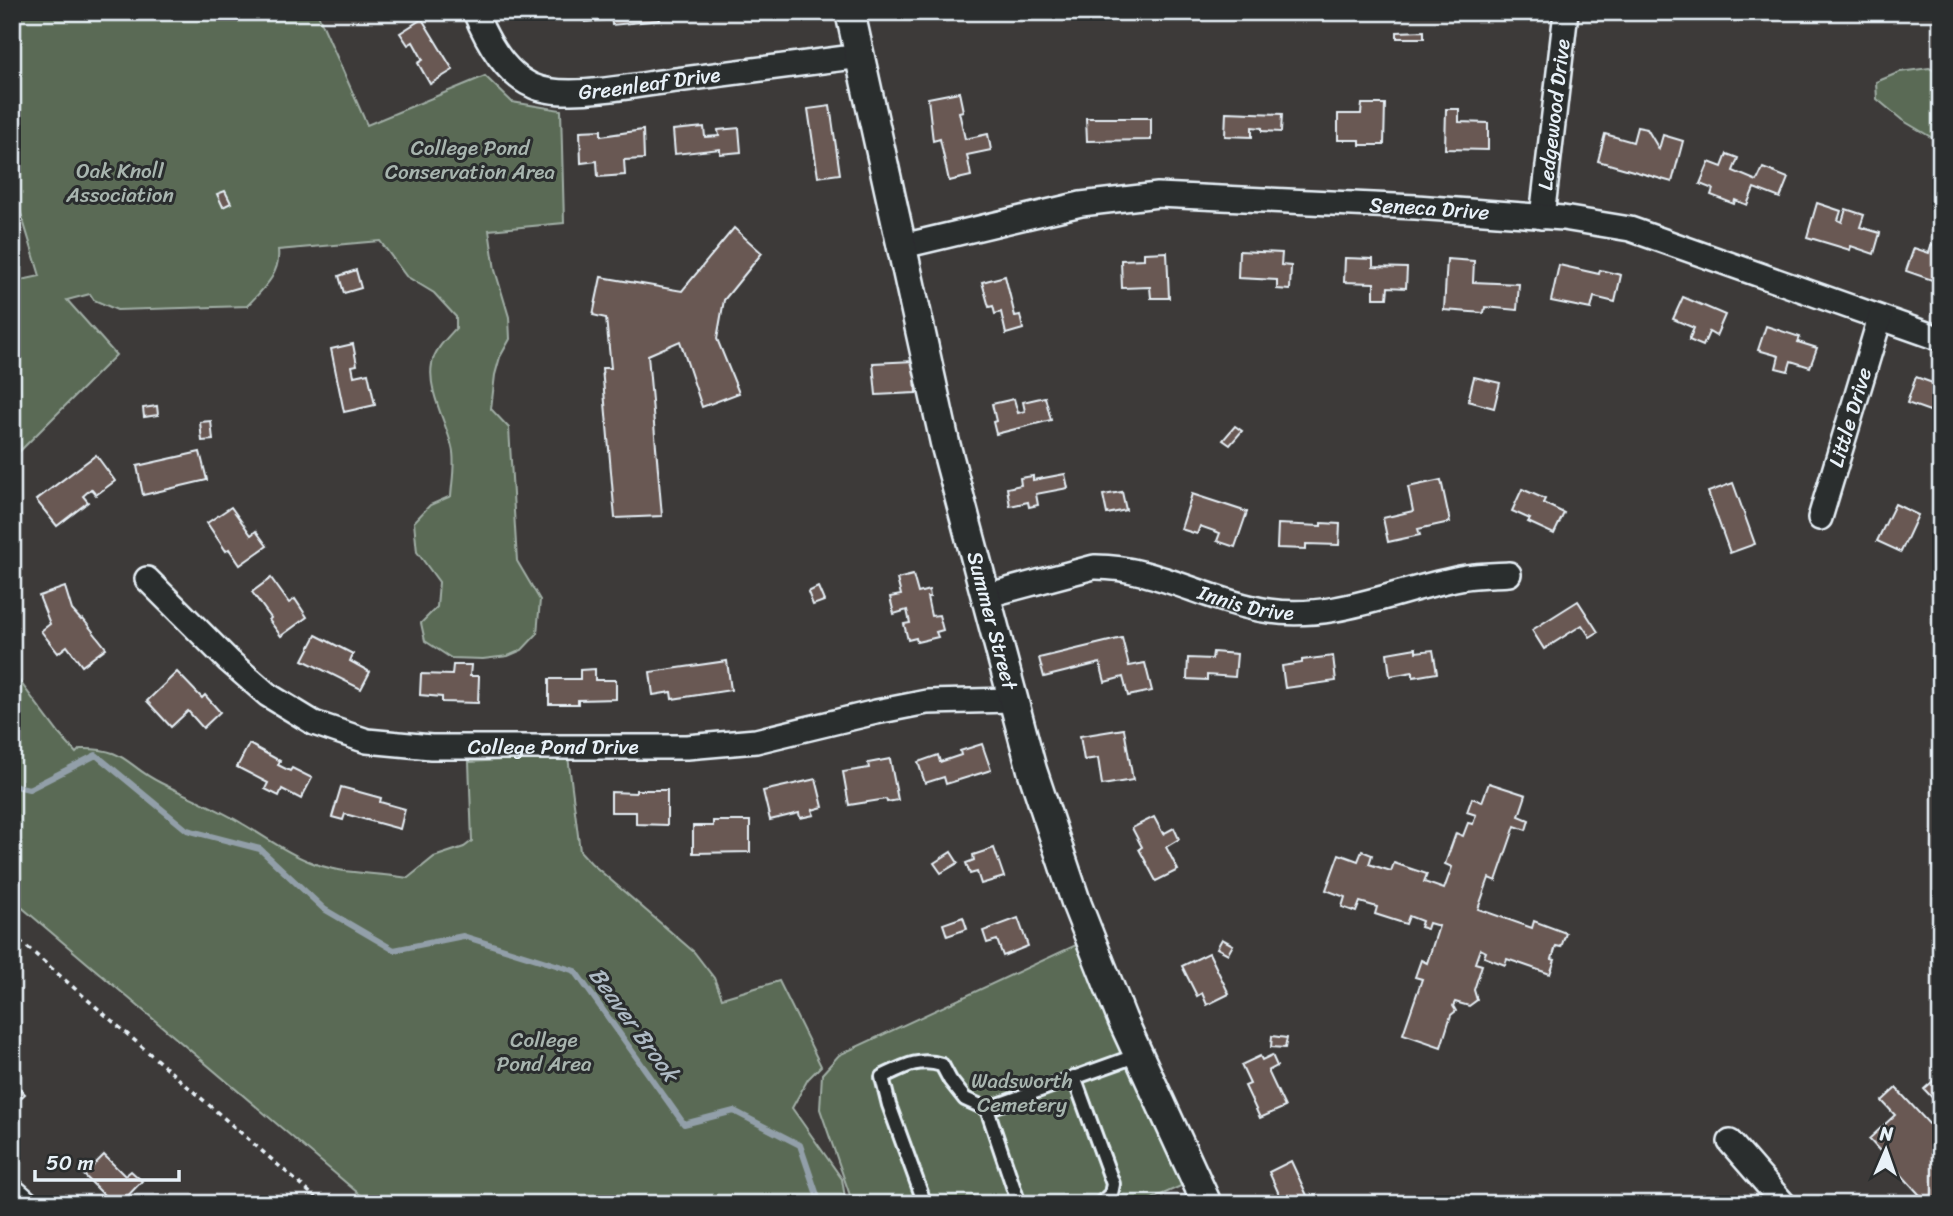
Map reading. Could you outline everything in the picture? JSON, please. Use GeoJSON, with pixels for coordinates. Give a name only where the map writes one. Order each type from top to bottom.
{"type":"FeatureCollection","features":[{"type":"Feature","properties":{"kind":"street","name":"Greenleaf Drive"},"geometry":{"type":"LineString","coordinates":[[475,12],[495,50],[511,71],[533,86],[558,92],[603,89],[861,55]]}},
{"type":"Feature","properties":{"kind":"street","name":"Summer Street"},"geometry":{"type":"LineString","coordinates":[[850,12],[945,443],[1032,770],[1077,905],[1122,1019],[1207,1204]]}},
{"type":"Feature","properties":{"kind":"street","name":"Ledgewood Drive"},"geometry":{"type":"LineString","coordinates":[[1542,217],[1566,12]]}},
{"type":"Feature","properties":{"kind":"street","name":"Seneca Drive"},"geometry":{"type":"LineString","coordinates":[[903,246],[1081,204],[1158,195],[1416,207],[1542,217],[1630,229],[1941,339]]}},
{"type":"Feature","properties":{"kind":"street","name":"Little Drive"},"geometry":{"type":"LineString","coordinates":[[1820,518],[1880,318]]}},
{"type":"Feature","properties":{"kind":"street","name":"Innis Drive"},"geometry":{"type":"LineString","coordinates":[[985,596],[1083,570],[1112,567],[1145,574],[1224,600],[1269,611],[1318,613],[1466,577],[1509,574]]}},
{"type":"Feature","properties":{"kind":"street","name":"College Pond Drive"},"geometry":{"type":"LineString","coordinates":[[147,579],[229,661],[268,695],[314,723],[367,741],[431,747],[687,747],[756,741],[915,704],[1013,701]]}},
{"type":"Feature","properties":{"kind":"street"},"geometry":{"type":"LineString","coordinates":[[1730,1142],[1784,1204]]}},
{"type":"Feature","properties":{"kind":"street"},"geometry":{"type":"LineString","coordinates":[[12,1190],[28,1204]]}},
{"type":"Feature","properties":{"kind":"lane"},"geometry":{"type":"LineString","coordinates":[[986,1109],[1138,1054]]}},
{"type":"Feature","properties":{"kind":"lane"},"geometry":{"type":"LineString","coordinates":[[925,1204],[888,1105],[882,1077],[914,1062],[931,1061],[942,1065],[965,1099],[986,1109],[1019,1204]]}},
{"type":"Feature","properties":{"kind":"lane"},"geometry":{"type":"LineString","coordinates":[[1074,1077],[1113,1184],[1111,1194],[1100,1204]]}},
{"type":"Feature","properties":{"kind":"path"},"geometry":{"type":"LineString","coordinates":[[12,934],[323,1204]]}},
{"type":"Feature","properties":{"kind":"green space"},"geometry":{"type":"Polygon","coordinates":[[[12,12],[317,12],[367,125],[485,76],[512,102],[561,110],[564,223],[489,230],[495,270],[509,317],[510,339],[500,357],[495,375],[491,409],[509,428],[517,561],[540,600],[537,634],[522,650],[508,656],[483,659],[451,658],[425,641],[421,623],[437,607],[439,582],[417,552],[414,522],[430,505],[451,496],[453,453],[431,374],[435,354],[456,328],[456,317],[434,293],[406,276],[380,241],[278,250],[274,274],[247,306],[117,310],[94,300],[90,294],[67,300],[116,355],[12,459],[12,282],[40,276],[12,184],[12,12]]]}},
{"type":"Feature","properties":{"kind":"green space"},"geometry":{"type":"Polygon","coordinates":[[[1929,68],[1941,73],[1941,143],[1902,120],[1877,99],[1876,82],[1900,72],[1929,68]]]}},
{"type":"Feature","properties":{"kind":"green space","name":"College Pond Area"},"geometry":{"type":"Polygon","coordinates":[[[12,671],[76,753],[80,749],[108,751],[161,783],[223,813],[291,853],[320,866],[345,871],[408,878],[434,857],[464,847],[472,841],[469,762],[568,756],[580,851],[591,863],[694,952],[714,978],[722,998],[779,981],[821,1066],[808,1079],[792,1108],[842,1179],[846,1204],[371,1204],[12,899],[12,671]]]}},
{"type":"Feature","properties":{"kind":"green space","name":"Wadsworth Cemetery"},"geometry":{"type":"Polygon","coordinates":[[[1076,945],[1157,1121],[1181,1186],[1141,1204],[853,1204],[820,1109],[822,1074],[839,1055],[1076,945]]]}},
{"type":"Feature","properties":{"kind":"building"},"geometry":{"type":"Polygon","coordinates":[[[584,12],[659,12],[660,20],[612,25],[611,13],[604,15],[604,20],[585,22],[584,12]]]}},
{"type":"Feature","properties":{"kind":"building"},"geometry":{"type":"Polygon","coordinates":[[[422,19],[453,70],[430,84],[418,63],[423,60],[413,42],[408,45],[400,33],[422,19]]]}},
{"type":"Feature","properties":{"kind":"building"},"geometry":{"type":"Polygon","coordinates":[[[1424,31],[1424,38],[1397,38],[1397,32],[1424,31]]]}},
{"type":"Feature","properties":{"kind":"building"},"geometry":{"type":"Polygon","coordinates":[[[959,92],[963,111],[959,112],[965,139],[988,134],[991,150],[967,155],[971,176],[949,181],[940,139],[933,141],[928,98],[959,92]]]}},
{"type":"Feature","properties":{"kind":"building"},"geometry":{"type":"Polygon","coordinates":[[[1362,104],[1385,104],[1384,145],[1360,145],[1360,140],[1338,140],[1338,114],[1361,114],[1362,104]]]}},
{"type":"Feature","properties":{"kind":"building"},"geometry":{"type":"Polygon","coordinates":[[[830,106],[840,174],[818,177],[808,109],[830,106]]]}},
{"type":"Feature","properties":{"kind":"building"},"geometry":{"type":"Polygon","coordinates":[[[1446,109],[1459,109],[1459,122],[1488,123],[1488,150],[1445,149],[1446,109]]]}},
{"type":"Feature","properties":{"kind":"building"},"geometry":{"type":"Polygon","coordinates":[[[1226,112],[1282,114],[1281,132],[1262,131],[1262,128],[1252,127],[1252,137],[1225,136],[1226,112]]]}},
{"type":"Feature","properties":{"kind":"building"},"geometry":{"type":"Polygon","coordinates":[[[1086,118],[1151,118],[1151,140],[1087,141],[1086,118]]]}},
{"type":"Feature","properties":{"kind":"building"},"geometry":{"type":"Polygon","coordinates":[[[704,127],[705,137],[719,136],[718,130],[739,128],[741,152],[720,154],[720,149],[675,154],[673,130],[704,127]]]}},
{"type":"Feature","properties":{"kind":"building"},"geometry":{"type":"Polygon","coordinates":[[[1637,127],[1647,129],[1659,149],[1663,135],[1683,141],[1672,182],[1598,161],[1605,134],[1633,142],[1637,127]]]}},
{"type":"Feature","properties":{"kind":"building"},"geometry":{"type":"Polygon","coordinates":[[[601,130],[601,136],[643,130],[644,159],[624,160],[625,175],[598,177],[597,161],[581,163],[580,131],[601,130]]]}},
{"type":"Feature","properties":{"kind":"building"},"geometry":{"type":"Polygon","coordinates":[[[1727,154],[1738,158],[1733,171],[1757,181],[1763,168],[1788,178],[1780,198],[1754,188],[1747,205],[1735,200],[1734,204],[1711,195],[1713,189],[1700,184],[1709,162],[1722,167],[1727,154]]]}},
{"type":"Feature","properties":{"kind":"building"},"geometry":{"type":"Polygon","coordinates":[[[225,191],[231,203],[223,207],[217,194],[225,191]]]}},
{"type":"Feature","properties":{"kind":"building"},"geometry":{"type":"Polygon","coordinates":[[[1817,203],[1841,211],[1838,220],[1842,222],[1846,209],[1864,215],[1860,227],[1880,233],[1874,254],[1807,237],[1817,203]]]}},
{"type":"Feature","properties":{"kind":"building"},"geometry":{"type":"Polygon","coordinates":[[[734,228],[762,253],[724,300],[717,339],[739,393],[702,407],[680,341],[648,355],[662,516],[615,518],[602,368],[611,368],[606,318],[593,315],[601,277],[682,291],[734,228]]]}},
{"type":"Feature","properties":{"kind":"building"},"geometry":{"type":"Polygon","coordinates":[[[1932,244],[1941,247],[1941,283],[1906,271],[1914,248],[1929,253],[1932,244]]]}},
{"type":"Feature","properties":{"kind":"building"},"geometry":{"type":"Polygon","coordinates":[[[1239,251],[1282,253],[1281,265],[1291,266],[1290,290],[1277,289],[1277,280],[1238,278],[1239,251]]]}},
{"type":"Feature","properties":{"kind":"building"},"geometry":{"type":"Polygon","coordinates":[[[1167,252],[1169,298],[1151,298],[1150,287],[1122,288],[1121,260],[1144,259],[1144,253],[1167,252]]]}},
{"type":"Feature","properties":{"kind":"building"},"geometry":{"type":"Polygon","coordinates":[[[1345,258],[1373,259],[1373,267],[1407,268],[1406,288],[1388,287],[1387,298],[1374,298],[1374,283],[1344,282],[1345,258]]]}},
{"type":"Feature","properties":{"kind":"building"},"geometry":{"type":"Polygon","coordinates":[[[1447,259],[1474,261],[1473,282],[1519,284],[1517,310],[1485,307],[1484,313],[1444,310],[1447,259]]]}},
{"type":"Feature","properties":{"kind":"building"},"geometry":{"type":"Polygon","coordinates":[[[1559,265],[1599,274],[1600,270],[1621,275],[1615,302],[1594,297],[1591,309],[1551,301],[1559,265]]]}},
{"type":"Feature","properties":{"kind":"building"},"geometry":{"type":"Polygon","coordinates":[[[356,270],[361,288],[344,293],[339,276],[356,270]]]}},
{"type":"Feature","properties":{"kind":"building"},"geometry":{"type":"Polygon","coordinates":[[[1005,276],[1015,316],[1020,315],[1023,329],[1006,334],[1001,312],[995,314],[993,306],[989,307],[982,282],[1005,276]]]}},
{"type":"Feature","properties":{"kind":"building"},"geometry":{"type":"Polygon","coordinates":[[[1683,297],[1725,315],[1716,336],[1709,332],[1703,346],[1689,340],[1694,328],[1673,319],[1683,297]]]}},
{"type":"Feature","properties":{"kind":"building"},"geometry":{"type":"Polygon","coordinates":[[[1766,326],[1800,337],[1798,342],[1817,348],[1810,367],[1791,361],[1788,371],[1776,368],[1779,356],[1758,350],[1766,326]]]}},
{"type":"Feature","properties":{"kind":"building"},"geometry":{"type":"Polygon","coordinates":[[[353,344],[357,365],[352,366],[354,376],[368,373],[375,405],[344,412],[331,349],[353,344]]]}},
{"type":"Feature","properties":{"kind":"building"},"geometry":{"type":"Polygon","coordinates":[[[914,361],[916,393],[876,395],[873,363],[914,361]]]}},
{"type":"Feature","properties":{"kind":"building"},"geometry":{"type":"Polygon","coordinates":[[[1474,377],[1500,383],[1494,408],[1468,401],[1474,377]]]}},
{"type":"Feature","properties":{"kind":"building"},"geometry":{"type":"Polygon","coordinates":[[[1916,377],[1941,386],[1941,415],[1907,403],[1916,377]]]}},
{"type":"Feature","properties":{"kind":"building"},"geometry":{"type":"Polygon","coordinates":[[[1045,397],[1051,420],[996,434],[992,404],[1014,399],[1018,413],[1025,411],[1023,402],[1045,397]]]}},
{"type":"Feature","properties":{"kind":"building"},"geometry":{"type":"Polygon","coordinates":[[[157,406],[158,415],[144,417],[143,408],[157,406]]]}},
{"type":"Feature","properties":{"kind":"building"},"geometry":{"type":"Polygon","coordinates":[[[211,421],[213,440],[202,441],[200,422],[211,421]]]}},
{"type":"Feature","properties":{"kind":"building"},"geometry":{"type":"Polygon","coordinates":[[[1235,426],[1242,431],[1230,445],[1223,440],[1235,426]]]}},
{"type":"Feature","properties":{"kind":"building"},"geometry":{"type":"Polygon","coordinates":[[[200,452],[207,480],[143,495],[137,466],[200,452]]]}},
{"type":"Feature","properties":{"kind":"building"},"geometry":{"type":"Polygon","coordinates":[[[96,455],[115,481],[96,495],[91,489],[83,496],[88,502],[57,526],[36,500],[96,455]]]}},
{"type":"Feature","properties":{"kind":"building"},"geometry":{"type":"Polygon","coordinates":[[[1065,474],[1068,488],[1036,494],[1038,505],[1029,507],[1028,502],[1010,506],[1007,488],[1021,485],[1020,478],[1033,476],[1033,480],[1065,474]]]}},
{"type":"Feature","properties":{"kind":"building"},"geometry":{"type":"Polygon","coordinates":[[[1441,480],[1450,522],[1418,529],[1420,535],[1388,542],[1383,518],[1413,511],[1408,487],[1441,480]]]}},
{"type":"Feature","properties":{"kind":"building"},"geometry":{"type":"Polygon","coordinates":[[[1733,483],[1755,544],[1730,553],[1708,492],[1733,483]]]}},
{"type":"Feature","properties":{"kind":"building"},"geometry":{"type":"Polygon","coordinates":[[[1522,489],[1545,499],[1543,503],[1564,513],[1554,534],[1512,511],[1522,489]]]}},
{"type":"Feature","properties":{"kind":"building"},"geometry":{"type":"Polygon","coordinates":[[[1122,492],[1126,510],[1107,514],[1103,495],[1122,492]]]}},
{"type":"Feature","properties":{"kind":"building"},"geometry":{"type":"Polygon","coordinates":[[[1192,494],[1247,512],[1235,547],[1217,541],[1220,533],[1200,526],[1197,534],[1181,529],[1192,494]]]}},
{"type":"Feature","properties":{"kind":"building"},"geometry":{"type":"Polygon","coordinates":[[[1895,504],[1918,515],[1901,552],[1877,541],[1895,504]]]}},
{"type":"Feature","properties":{"kind":"building"},"geometry":{"type":"Polygon","coordinates":[[[231,507],[251,535],[256,531],[267,546],[240,565],[229,549],[226,551],[207,523],[231,507]]]}},
{"type":"Feature","properties":{"kind":"building"},"geometry":{"type":"Polygon","coordinates":[[[1321,523],[1340,524],[1339,545],[1306,544],[1306,549],[1277,548],[1278,524],[1321,526],[1321,523]]]}},
{"type":"Feature","properties":{"kind":"building"},"geometry":{"type":"Polygon","coordinates":[[[913,575],[918,593],[929,590],[930,597],[927,597],[931,616],[939,615],[943,630],[936,632],[938,637],[917,642],[916,638],[908,640],[904,624],[910,623],[907,610],[894,614],[890,597],[901,595],[897,579],[913,575]]]}},
{"type":"Feature","properties":{"kind":"building"},"geometry":{"type":"Polygon","coordinates":[[[271,578],[289,603],[295,599],[307,617],[281,636],[252,592],[271,578]]]}},
{"type":"Feature","properties":{"kind":"building"},"geometry":{"type":"Polygon","coordinates":[[[65,587],[72,610],[83,619],[106,648],[82,666],[67,646],[58,653],[41,631],[50,624],[39,596],[65,587]]]}},
{"type":"Feature","properties":{"kind":"building"},"geometry":{"type":"Polygon","coordinates":[[[818,587],[824,601],[813,605],[808,592],[818,587]]]}},
{"type":"Feature","properties":{"kind":"building"},"geometry":{"type":"Polygon","coordinates":[[[1578,601],[1598,632],[1590,637],[1582,625],[1544,649],[1532,630],[1578,601]]]}},
{"type":"Feature","properties":{"kind":"building"},"geometry":{"type":"Polygon","coordinates":[[[316,635],[353,654],[350,661],[370,672],[361,689],[303,660],[316,635]]]}},
{"type":"Feature","properties":{"kind":"building"},"geometry":{"type":"Polygon","coordinates":[[[1122,638],[1129,666],[1145,663],[1152,691],[1128,696],[1123,677],[1105,682],[1100,663],[1044,677],[1039,658],[1122,638]]]}},
{"type":"Feature","properties":{"kind":"building"},"geometry":{"type":"Polygon","coordinates":[[[1416,648],[1416,652],[1433,650],[1437,673],[1413,677],[1413,672],[1390,676],[1387,653],[1416,648]]]}},
{"type":"Feature","properties":{"kind":"building"},"geometry":{"type":"Polygon","coordinates":[[[1213,652],[1237,654],[1235,677],[1207,675],[1207,680],[1187,679],[1188,658],[1212,659],[1213,652]]]}},
{"type":"Feature","properties":{"kind":"building"},"geometry":{"type":"Polygon","coordinates":[[[1333,656],[1336,681],[1285,688],[1282,666],[1333,656]]]}},
{"type":"Feature","properties":{"kind":"building"},"geometry":{"type":"Polygon","coordinates":[[[727,661],[731,690],[672,699],[671,692],[653,695],[650,672],[727,661]]]}},
{"type":"Feature","properties":{"kind":"building"},"geometry":{"type":"Polygon","coordinates":[[[453,665],[471,665],[470,676],[479,676],[478,703],[442,702],[442,697],[420,695],[421,674],[452,675],[453,665]]]}},
{"type":"Feature","properties":{"kind":"building"},"geometry":{"type":"Polygon","coordinates":[[[595,669],[595,680],[616,680],[616,699],[578,700],[578,704],[549,704],[549,679],[580,679],[580,670],[595,669]]]}},
{"type":"Feature","properties":{"kind":"building"},"geometry":{"type":"Polygon","coordinates":[[[177,672],[202,698],[205,695],[220,712],[203,728],[188,711],[171,727],[147,701],[177,672]]]}},
{"type":"Feature","properties":{"kind":"building"},"geometry":{"type":"Polygon","coordinates":[[[1124,729],[1133,780],[1102,785],[1098,758],[1084,760],[1080,736],[1124,729]]]}},
{"type":"Feature","properties":{"kind":"building"},"geometry":{"type":"Polygon","coordinates":[[[249,744],[280,761],[278,765],[290,771],[292,768],[312,778],[301,799],[282,789],[279,796],[265,789],[268,783],[237,767],[249,744]]]}},
{"type":"Feature","properties":{"kind":"building"},"geometry":{"type":"Polygon","coordinates":[[[982,744],[991,770],[946,784],[944,777],[925,783],[918,762],[938,755],[940,762],[961,755],[960,751],[982,744]]]}},
{"type":"Feature","properties":{"kind":"building"},"geometry":{"type":"Polygon","coordinates":[[[890,759],[898,800],[887,802],[886,799],[849,805],[843,772],[869,768],[868,763],[890,759]]]}},
{"type":"Feature","properties":{"kind":"building"},"geometry":{"type":"Polygon","coordinates":[[[816,779],[823,807],[812,810],[814,815],[800,818],[799,813],[770,820],[763,791],[816,779]]]}},
{"type":"Feature","properties":{"kind":"building"},"geometry":{"type":"Polygon","coordinates":[[[1489,783],[1526,795],[1519,816],[1529,820],[1526,830],[1515,826],[1496,881],[1489,878],[1478,909],[1532,928],[1534,921],[1566,933],[1561,947],[1556,946],[1550,974],[1507,959],[1505,965],[1484,957],[1486,952],[1480,949],[1475,963],[1482,965],[1474,990],[1477,1000],[1469,1006],[1455,1002],[1453,1006],[1456,1011],[1451,1015],[1441,1047],[1403,1034],[1422,979],[1415,977],[1421,960],[1427,963],[1439,926],[1429,923],[1427,929],[1420,927],[1422,921],[1409,916],[1406,924],[1375,914],[1377,907],[1360,902],[1356,912],[1342,907],[1345,897],[1326,890],[1339,854],[1358,861],[1362,851],[1372,855],[1369,864],[1391,871],[1394,863],[1427,874],[1424,882],[1444,889],[1452,867],[1445,864],[1456,833],[1463,836],[1468,823],[1473,824],[1476,815],[1467,812],[1472,798],[1482,802],[1489,783]]]}},
{"type":"Feature","properties":{"kind":"building"},"geometry":{"type":"Polygon","coordinates":[[[341,787],[381,798],[380,802],[405,809],[400,829],[345,814],[343,820],[332,817],[341,787]]]}},
{"type":"Feature","properties":{"kind":"building"},"geometry":{"type":"Polygon","coordinates":[[[636,790],[667,790],[667,825],[636,824],[636,812],[611,812],[611,792],[636,793],[636,790]]]}},
{"type":"Feature","properties":{"kind":"building"},"geometry":{"type":"Polygon","coordinates":[[[1154,817],[1163,834],[1174,828],[1179,839],[1166,847],[1178,870],[1156,881],[1139,849],[1142,847],[1132,828],[1154,817]]]}},
{"type":"Feature","properties":{"kind":"building"},"geometry":{"type":"Polygon","coordinates":[[[713,821],[750,821],[750,852],[693,853],[693,826],[713,826],[713,821]]]}},
{"type":"Feature","properties":{"kind":"building"},"geometry":{"type":"Polygon","coordinates":[[[994,848],[1004,877],[981,884],[977,872],[970,874],[966,863],[974,860],[973,855],[994,848]]]}},
{"type":"Feature","properties":{"kind":"building"},"geometry":{"type":"Polygon","coordinates":[[[951,852],[958,863],[941,873],[934,863],[951,852]]]}},
{"type":"Feature","properties":{"kind":"building"},"geometry":{"type":"Polygon","coordinates":[[[963,917],[967,929],[947,936],[943,924],[963,917]]]}},
{"type":"Feature","properties":{"kind":"building"},"geometry":{"type":"Polygon","coordinates":[[[1018,918],[1028,946],[1003,956],[997,940],[987,943],[983,931],[1018,918]]]}},
{"type":"Feature","properties":{"kind":"building"},"geometry":{"type":"Polygon","coordinates":[[[1222,939],[1233,945],[1228,954],[1217,948],[1222,939]]]}},
{"type":"Feature","properties":{"kind":"building"},"geometry":{"type":"Polygon","coordinates":[[[1209,953],[1229,994],[1207,1005],[1202,993],[1197,996],[1182,966],[1209,953]]]}},
{"type":"Feature","properties":{"kind":"building"},"geometry":{"type":"Polygon","coordinates":[[[1272,1036],[1287,1038],[1285,1048],[1271,1047],[1272,1036]]]}},
{"type":"Feature","properties":{"kind":"building"},"geometry":{"type":"Polygon","coordinates":[[[1272,1055],[1277,1066],[1268,1071],[1285,1107],[1260,1118],[1245,1086],[1250,1084],[1241,1065],[1260,1056],[1262,1060],[1272,1055]]]}},
{"type":"Feature","properties":{"kind":"building"},"geometry":{"type":"Polygon","coordinates":[[[1941,1074],[1941,1107],[1924,1089],[1941,1074]]]}},
{"type":"Feature","properties":{"kind":"building"},"geometry":{"type":"Polygon","coordinates":[[[12,1081],[25,1094],[12,1106],[12,1081]]]}},
{"type":"Feature","properties":{"kind":"building"},"geometry":{"type":"Polygon","coordinates":[[[1896,1088],[1930,1125],[1941,1116],[1941,1199],[1935,1204],[1928,1204],[1869,1139],[1895,1115],[1882,1101],[1896,1088]]]}},
{"type":"Feature","properties":{"kind":"building"},"geometry":{"type":"Polygon","coordinates":[[[104,1155],[125,1176],[131,1171],[142,1181],[120,1204],[113,1204],[84,1175],[104,1155]]]}},
{"type":"Feature","properties":{"kind":"building"},"geometry":{"type":"Polygon","coordinates":[[[1291,1161],[1311,1204],[1290,1204],[1288,1200],[1283,1203],[1269,1172],[1291,1161]]]}},
{"type":"Feature","properties":{"kind":"waterway","name":"Beaver Brook"},"geometry":{"type":"LineString","coordinates":[[12,785],[29,789],[96,755],[187,830],[260,849],[324,909],[394,950],[463,936],[575,971],[684,1124],[734,1111],[800,1145],[820,1204]]}},
{"type":"Feature","properties":{"kind":"park label","name":"College Pond Conservation Area"},"geometry":{"type":"Point","coordinates":[470,160]}},
{"type":"Feature","properties":{"kind":"park label","name":"Oak Knoll Association"},"geometry":{"type":"Point","coordinates":[120,183]}}]}
